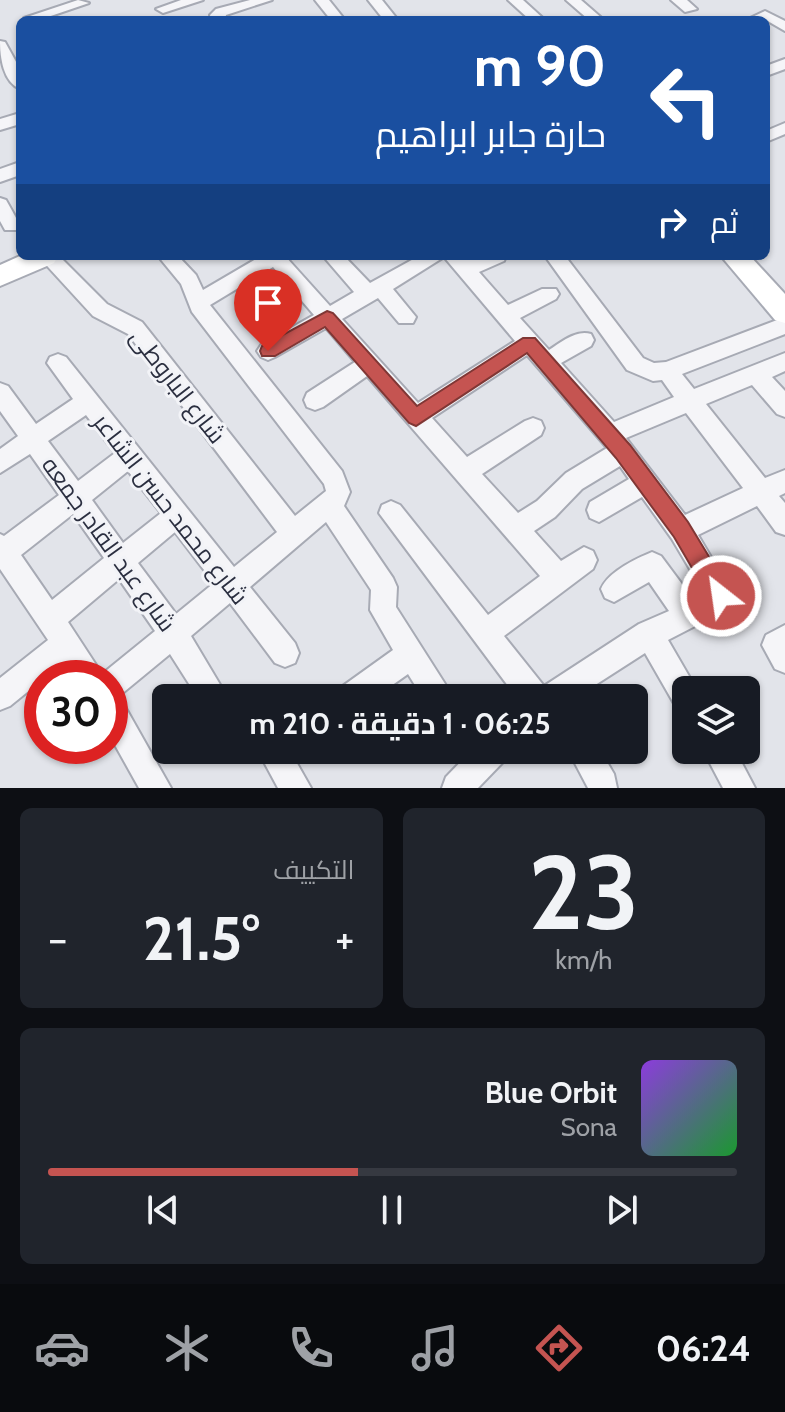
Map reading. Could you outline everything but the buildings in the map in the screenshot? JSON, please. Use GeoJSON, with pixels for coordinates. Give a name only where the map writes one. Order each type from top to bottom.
{"type":"FeatureCollection","features":[{"type":"Feature","properties":{"kind":"street"},"geometry":{"type":"LineString","coordinates":[[164,10],[196,0]]}},
{"type":"Feature","properties":{"kind":"street"},"geometry":{"type":"LineString","coordinates":[[220,16],[265,0]]}},
{"type":"Feature","properties":{"kind":"street"},"geometry":{"type":"LineString","coordinates":[[322,0],[335,16]]}},
{"type":"Feature","properties":{"kind":"street"},"geometry":{"type":"LineString","coordinates":[[375,0],[388,16]]}},
{"type":"Feature","properties":{"kind":"street"},"geometry":{"type":"LineString","coordinates":[[515,0],[533,16]]}},
{"type":"Feature","properties":{"kind":"street"},"geometry":{"type":"LineString","coordinates":[[573,0],[592,16]]}},
{"type":"Feature","properties":{"kind":"street"},"geometry":{"type":"LineString","coordinates":[[678,0],[690,9]]}},
{"type":"Feature","properties":{"kind":"street"},"geometry":{"type":"LineString","coordinates":[[37,16],[82,2]]}},
{"type":"Feature","properties":{"kind":"street"},"geometry":{"type":"LineString","coordinates":[[765,16],[785,9]]}},
{"type":"Feature","properties":{"kind":"street"},"geometry":{"type":"LineString","coordinates":[[0,45],[16,76]]}},
{"type":"Feature","properties":{"kind":"street"},"geometry":{"type":"LineString","coordinates":[[0,204],[13,231],[0,254]]}},
{"type":"Feature","properties":{"kind":"street"},"geometry":{"type":"LineString","coordinates":[[0,276],[37,260]]}},
{"type":"Feature","properties":{"kind":"street","name":"شارع الباروطى"},"geometry":{"type":"LineString","coordinates":[[50,260],[100,310],[135,328],[293,533]]}},
{"type":"Feature","properties":{"kind":"street"},"geometry":{"type":"LineString","coordinates":[[128,671],[335,499],[338,485],[197,303],[189,280],[171,260]]}},
{"type":"Feature","properties":{"kind":"street"},"geometry":{"type":"LineString","coordinates":[[197,303],[269,260]]}},
{"type":"Feature","properties":{"kind":"street"},"geometry":{"type":"LineString","coordinates":[[279,260],[559,578]]}},
{"type":"Feature","properties":{"kind":"street"},"geometry":{"type":"LineString","coordinates":[[337,260],[406,317]]}},
{"type":"Feature","properties":{"kind":"street"},"geometry":{"type":"LineString","coordinates":[[268,351],[374,291],[420,260]]}},
{"type":"Feature","properties":{"kind":"street"},"geometry":{"type":"LineString","coordinates":[[557,260],[635,364],[660,372],[774,486],[785,523]]}},
{"type":"Feature","properties":{"kind":"street"},"geometry":{"type":"LineString","coordinates":[[738,260],[785,312]]}},
{"type":"Feature","properties":{"kind":"street"},"geometry":{"type":"LineString","coordinates":[[764,260],[785,281]]}},
{"type":"Feature","properties":{"kind":"street"},"geometry":{"type":"LineString","coordinates":[[459,263],[617,443],[681,530],[721,596],[719,600],[649,634],[601,662],[572,684]]}},
{"type":"Feature","properties":{"kind":"street"},"geometry":{"type":"LineString","coordinates":[[505,316],[549,294]]}},
{"type":"Feature","properties":{"kind":"street"},"geometry":{"type":"LineString","coordinates":[[660,372],[785,325]]}},
{"type":"Feature","properties":{"kind":"street"},"geometry":{"type":"LineString","coordinates":[[545,362],[584,340]]}},
{"type":"Feature","properties":{"kind":"street"},"geometry":{"type":"LineString","coordinates":[[416,417],[529,343]]}},
{"type":"Feature","properties":{"kind":"street"},"geometry":{"type":"LineString","coordinates":[[515,529],[546,509],[617,443],[691,401],[785,362]]}},
{"type":"Feature","properties":{"kind":"street","name":"شارع محمد حسن الشاعر"},"geometry":{"type":"LineString","coordinates":[[58,363],[285,653]]}},
{"type":"Feature","properties":{"kind":"street"},"geometry":{"type":"LineString","coordinates":[[315,400],[368,364]]}},
{"type":"Feature","properties":{"kind":"street"},"geometry":{"type":"LineString","coordinates":[[756,374],[785,407]]}},
{"type":"Feature","properties":{"kind":"street","name":"شارع عبد القادر جمعه"},"geometry":{"type":"LineString","coordinates":[[0,393],[32,440],[77,496],[205,684]]}},
{"type":"Feature","properties":{"kind":"street"},"geometry":{"type":"LineString","coordinates":[[0,462],[88,401]]}},
{"type":"Feature","properties":{"kind":"street"},"geometry":{"type":"LineString","coordinates":[[464,472],[533,428]]}},
{"type":"Feature","properties":{"kind":"street"},"geometry":{"type":"LineString","coordinates":[[78,660],[2,549],[130,456]]}},
{"type":"Feature","properties":{"kind":"street"},"geometry":{"type":"LineString","coordinates":[[599,510],[646,482]]}},
{"type":"Feature","properties":{"kind":"street"},"geometry":{"type":"LineString","coordinates":[[681,530],[774,486]]}},
{"type":"Feature","properties":{"kind":"street"},"geometry":{"type":"LineString","coordinates":[[329,504],[384,587],[383,610],[431,684]]}},
{"type":"Feature","properties":{"kind":"street"},"geometry":{"type":"LineString","coordinates":[[391,513],[524,684]]}},
{"type":"Feature","properties":{"kind":"street"},"geometry":{"type":"LineString","coordinates":[[50,619],[176,516]]}},
{"type":"Feature","properties":{"kind":"street"},"geometry":{"type":"LineString","coordinates":[[485,634],[584,560]]}},
{"type":"Feature","properties":{"kind":"street"},"geometry":{"type":"LineString","coordinates":[[614,589],[652,565],[688,615]]}},
{"type":"Feature","properties":{"kind":"street"},"geometry":{"type":"LineString","coordinates":[[649,634],[674,676]]}},
{"type":"Feature","properties":{"kind":"street"},"geometry":{"type":"LineString","coordinates":[[0,696],[66,643]]}},
{"type":"Feature","properties":{"kind":"street"},"geometry":{"type":"LineString","coordinates":[[370,684],[412,654]]}},
{"type":"Feature","properties":{"kind":"street"},"geometry":{"type":"LineString","coordinates":[[128,739],[156,788]]}},
{"type":"Feature","properties":{"kind":"street"},"geometry":{"type":"LineString","coordinates":[[280,764],[296,788]]}},
{"type":"Feature","properties":{"kind":"street"},"geometry":{"type":"LineString","coordinates":[[457,788],[475,764]]}},
{"type":"Feature","properties":{"kind":"street"},"geometry":{"type":"LineString","coordinates":[[591,764],[603,785]]}},
{"type":"Feature","properties":{"kind":"street"},"geometry":{"type":"LineString","coordinates":[[726,764],[740,788]]}},
{"type":"Feature","properties":{"kind":"route"},"geometry":{"type":"LineString","coordinates":[[268,351],[327,317],[416,417],[529,343],[623,451],[681,530],[721,596]]}}]}
